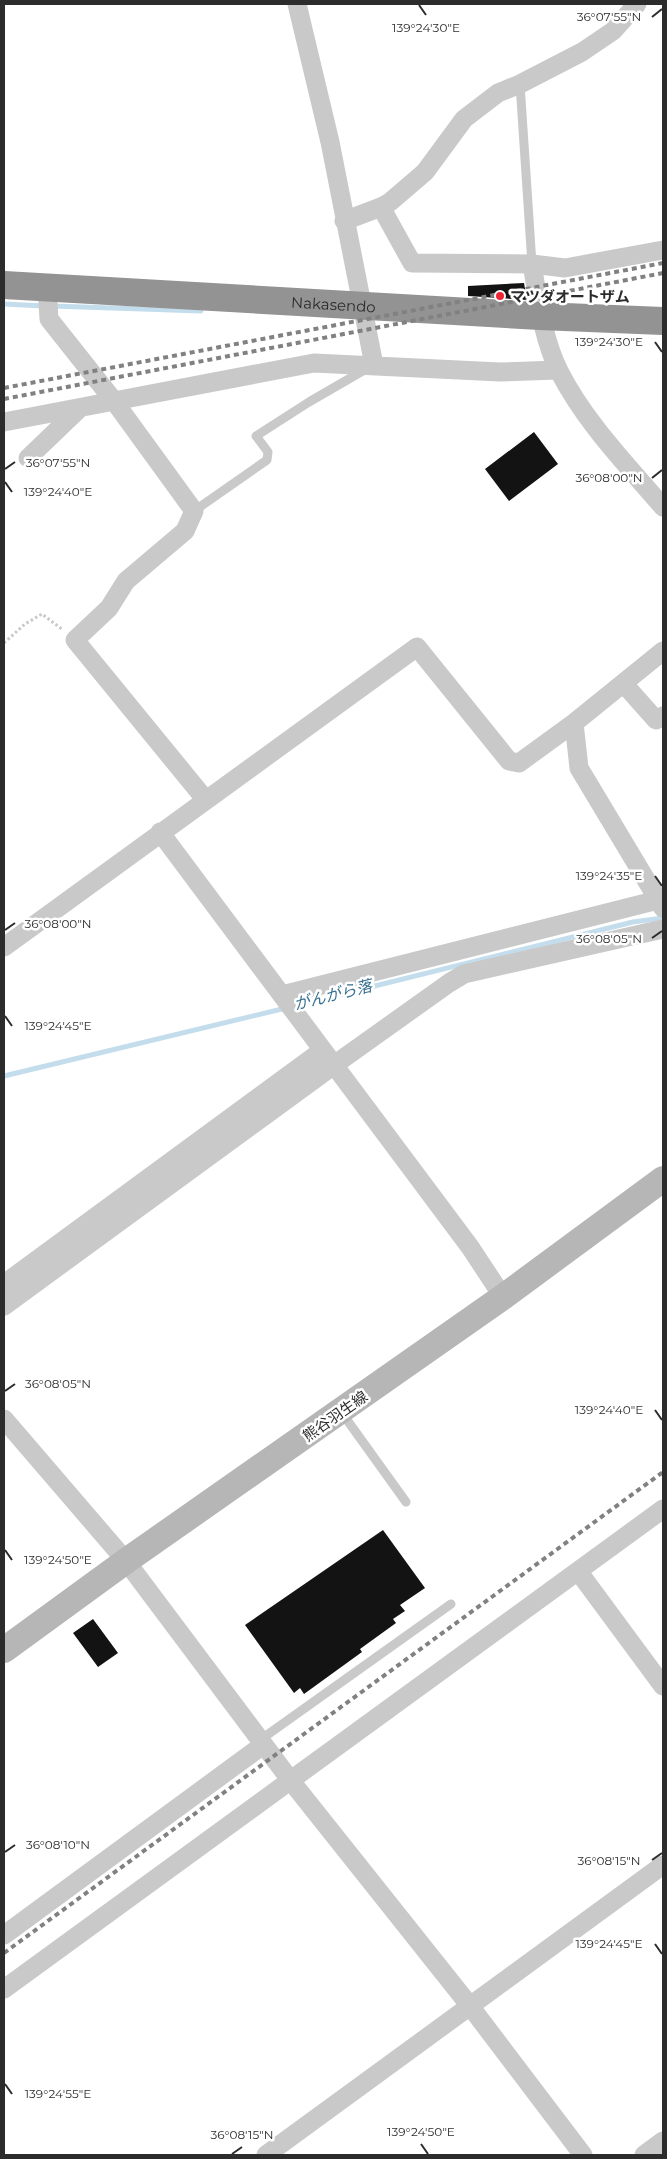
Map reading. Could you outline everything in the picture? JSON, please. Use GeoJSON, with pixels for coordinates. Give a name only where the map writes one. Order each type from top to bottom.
{"type":"FeatureCollection","features":[{"type":"Feature","properties":{"kind":"highway","name":"Nakasendo"},"geometry":{"type":"LineString","coordinates":[[4,285],[48,301],[363,306],[663,321]]}},
{"type":"Feature","properties":{"kind":"main road","name":"熊谷羽生線"},"geometry":{"type":"LineString","coordinates":[[4,1650],[126,1561],[503,1297],[663,1179]]}},
{"type":"Feature","properties":{"kind":"street"},"geometry":{"type":"LineString","coordinates":[[298,4],[330,142],[344,221],[374,365]]}},
{"type":"Feature","properties":{"kind":"street"},"geometry":{"type":"LineString","coordinates":[[344,221],[381,207],[425,172],[464,119],[498,93],[520,84],[590,47],[613,31],[637,4]]}},
{"type":"Feature","properties":{"kind":"street"},"geometry":{"type":"LineString","coordinates":[[381,207],[412,262],[532,264],[565,268],[663,250]]}},
{"type":"Feature","properties":{"kind":"street"},"geometry":{"type":"LineString","coordinates":[[532,264],[540,316],[558,370],[587,417],[663,507]]}},
{"type":"Feature","properties":{"kind":"street"},"geometry":{"type":"LineString","coordinates":[[48,301],[114,401],[194,511],[186,531],[126,580],[109,608],[75,640],[205,799]]}},
{"type":"Feature","properties":{"kind":"street"},"geometry":{"type":"LineString","coordinates":[[4,422],[78,410],[114,401],[314,364],[374,365],[500,372],[558,370]]}},
{"type":"Feature","properties":{"kind":"street"},"geometry":{"type":"LineString","coordinates":[[28,458],[78,410]]}},
{"type":"Feature","properties":{"kind":"street"},"geometry":{"type":"LineString","coordinates":[[4,946],[417,646],[510,761],[519,763],[574,723],[663,651]]}},
{"type":"Feature","properties":{"kind":"street"},"geometry":{"type":"LineString","coordinates":[[624,684],[656,720],[663,716]]}},
{"type":"Feature","properties":{"kind":"street"},"geometry":{"type":"LineString","coordinates":[[283,996],[661,904],[579,768],[574,723]]}},
{"type":"Feature","properties":{"kind":"street"},"geometry":{"type":"LineString","coordinates":[[160,832],[470,1247],[503,1297]]}},
{"type":"Feature","properties":{"kind":"street"},"geometry":{"type":"LineString","coordinates":[[4,1284],[328,1057],[463,974],[663,929]]}},
{"type":"Feature","properties":{"kind":"street"},"geometry":{"type":"LineString","coordinates":[[457,953],[463,974]]}},
{"type":"Feature","properties":{"kind":"street"},"geometry":{"type":"LineString","coordinates":[[4,1306],[328,1057]]}},
{"type":"Feature","properties":{"kind":"street"},"geometry":{"type":"LineString","coordinates":[[4,1419],[126,1561],[291,1781],[470,2006],[583,2155]]}},
{"type":"Feature","properties":{"kind":"street"},"geometry":{"type":"LineString","coordinates":[[4,1989],[663,1509]]}},
{"type":"Feature","properties":{"kind":"street"},"geometry":{"type":"LineString","coordinates":[[578,1571],[663,1686]]}},
{"type":"Feature","properties":{"kind":"street"},"geometry":{"type":"LineString","coordinates":[[4,1935],[262,1742]]}},
{"type":"Feature","properties":{"kind":"street"},"geometry":{"type":"LineString","coordinates":[[266,2155],[663,1865]]}},
{"type":"Feature","properties":{"kind":"street"},"geometry":{"type":"LineString","coordinates":[[644,2155],[663,2141]]}},
{"type":"Feature","properties":{"kind":"lane"},"geometry":{"type":"LineString","coordinates":[[520,84],[532,264]]}},
{"type":"Feature","properties":{"kind":"lane"},"geometry":{"type":"LineString","coordinates":[[194,511],[267,460],[268,452],[256,436],[309,402],[374,365]]}},
{"type":"Feature","properties":{"kind":"lane"},"geometry":{"type":"LineString","coordinates":[[341,1412],[406,1502]]}},
{"type":"Feature","properties":{"kind":"lane"},"geometry":{"type":"LineString","coordinates":[[262,1742],[451,1604]]}},
{"type":"Feature","properties":{"kind":"path"},"geometry":{"type":"LineString","coordinates":[[4,643],[25,624],[42,614],[75,640]]}},
{"type":"Feature","properties":{"kind":"building"},"geometry":{"type":"Polygon","coordinates":[[[524,283],[527,300],[468,296],[468,286],[524,283]]]}},
{"type":"Feature","properties":{"kind":"building"},"geometry":{"type":"Polygon","coordinates":[[[534,432],[558,464],[509,501],[485,469],[534,432]]]}},
{"type":"Feature","properties":{"kind":"building"},"geometry":{"type":"Polygon","coordinates":[[[383,1530],[425,1588],[400,1605],[405,1611],[393,1619],[396,1623],[360,1649],[362,1652],[304,1694],[300,1688],[294,1693],[245,1625],[383,1530]]]}},
{"type":"Feature","properties":{"kind":"building"},"geometry":{"type":"Polygon","coordinates":[[[93,1619],[118,1653],[98,1667],[73,1633],[93,1619]]]}},
{"type":"Feature","properties":{"kind":"waterway"},"geometry":{"type":"LineString","coordinates":[[4,304],[43,306]]}},
{"type":"Feature","properties":{"kind":"waterway"},"geometry":{"type":"LineString","coordinates":[[52,306],[201,311]]}},
{"type":"Feature","properties":{"kind":"waterway","name":"がんがら落"},"geometry":{"type":"LineString","coordinates":[[294,1006],[633,922],[663,918]]}},
{"type":"Feature","properties":{"kind":"waterway","name":"がんがら落"},"geometry":{"type":"LineString","coordinates":[[4,1076],[286,1008]]}},
{"type":"Feature","properties":{"kind":"railway"},"geometry":{"type":"LineString","coordinates":[[4,388],[663,263]]}},
{"type":"Feature","properties":{"kind":"railway"},"geometry":{"type":"LineString","coordinates":[[4,399],[663,273]]}},
{"type":"Feature","properties":{"kind":"railway"},"geometry":{"type":"LineString","coordinates":[[4,1953],[663,1472]]}},
{"type":"Feature","properties":{"kind":"place","name":"マツダオートザム"},"geometry":{"type":"Point","coordinates":[500,296]}}]}
